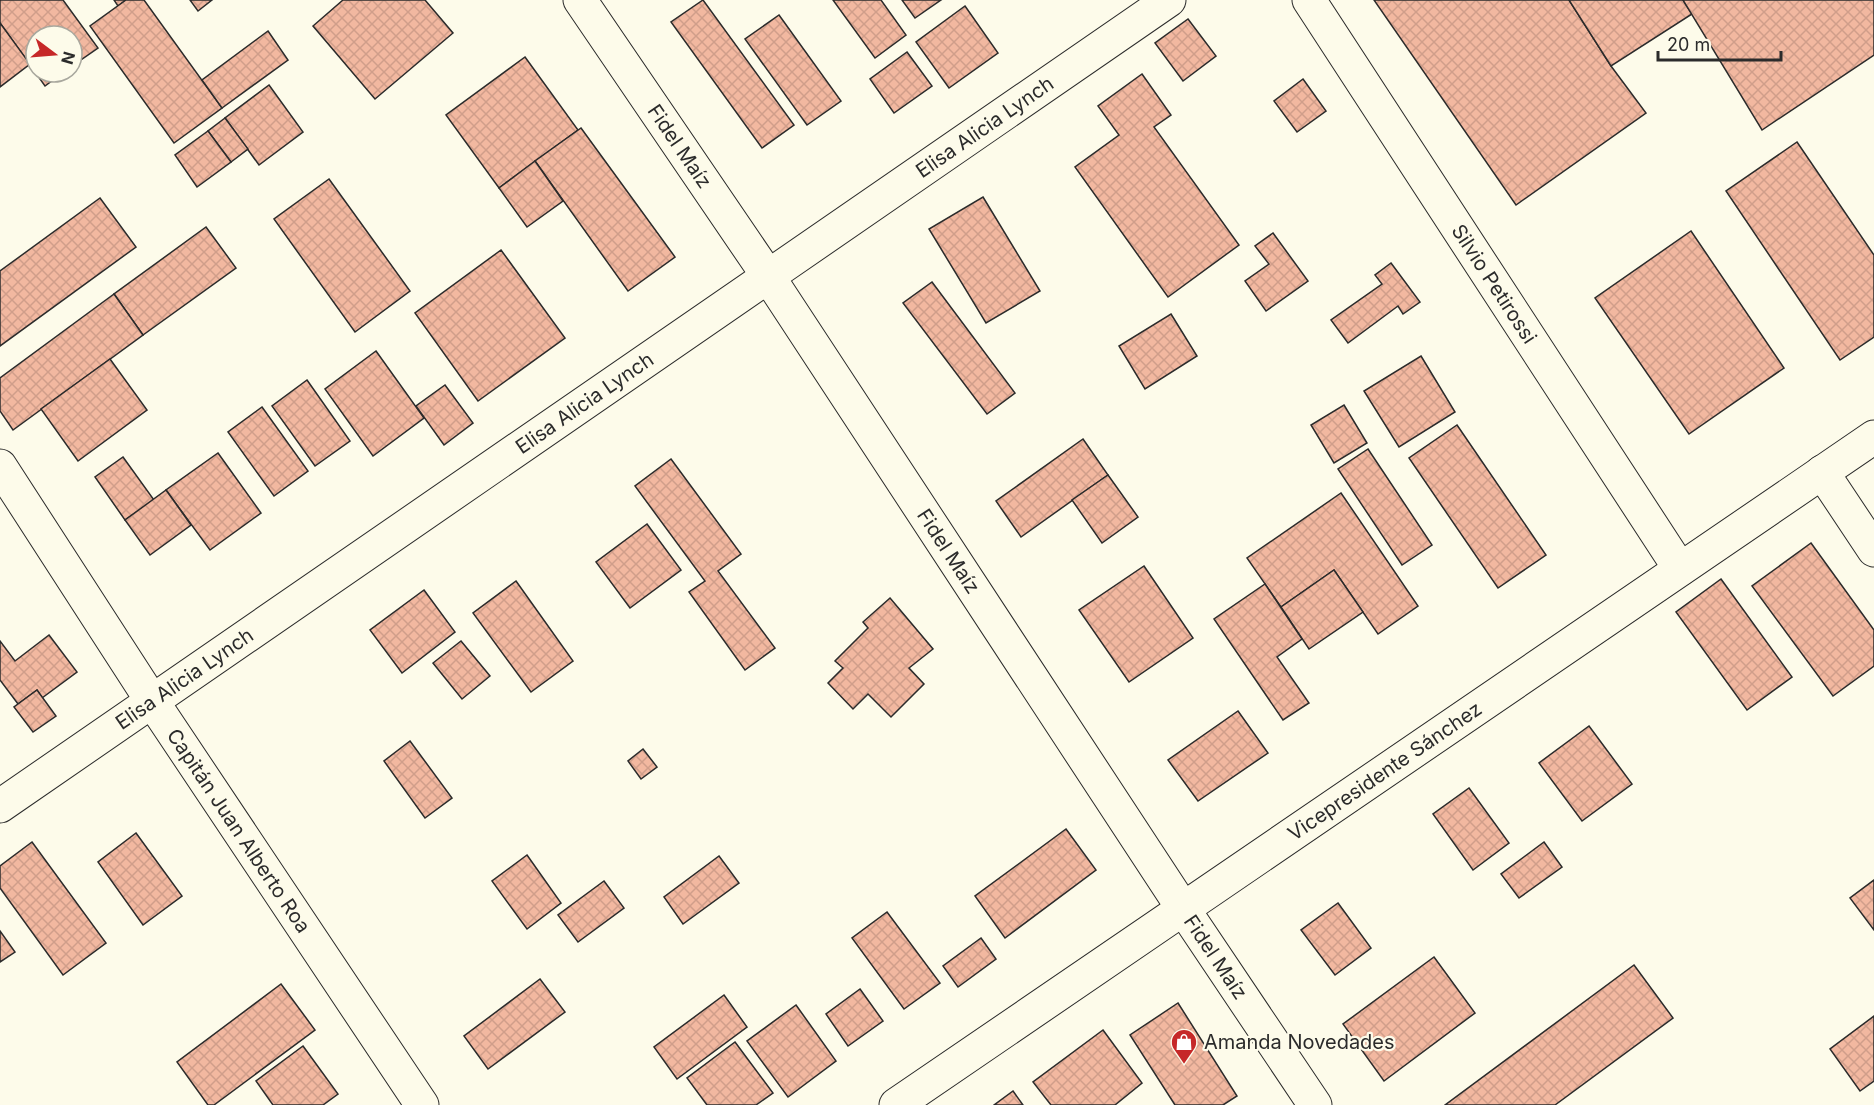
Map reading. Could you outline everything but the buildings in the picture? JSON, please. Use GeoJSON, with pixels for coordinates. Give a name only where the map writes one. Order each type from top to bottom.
{"type":"FeatureCollection","features":[{"type":"Feature","properties":{"kind":"street","name":"Fidel Maíz"},"geometry":{"type":"LineString","coordinates":[[580,0],[768,276],[1184,910],[1315,1105]]}},
{"type":"Feature","properties":{"kind":"street","name":"Elisa Alicia Lynch"},"geometry":{"type":"LineString","coordinates":[[0,806],[1169,0]]}},
{"type":"Feature","properties":{"kind":"street","name":"Silvio Petirossi"},"geometry":{"type":"LineString","coordinates":[[1309,0],[1680,568]]}},
{"type":"Feature","properties":{"kind":"street","name":"Vicepresidente Sánchez"},"geometry":{"type":"LineString","coordinates":[[896,1105],[1874,436]]}},
{"type":"Feature","properties":{"kind":"street","name":"Capitán Juan Alberto Roa"},"geometry":{"type":"LineString","coordinates":[[0,466],[152,701],[422,1105]]}},
{"type":"Feature","properties":{"kind":"street"},"geometry":{"type":"LineString","coordinates":[[1822,472],[1874,550]]}},
{"type":"Feature","properties":{"kind":"place","name":"Amanda Novedades"},"geometry":{"type":"Point","coordinates":[1184,1065]}}]}
